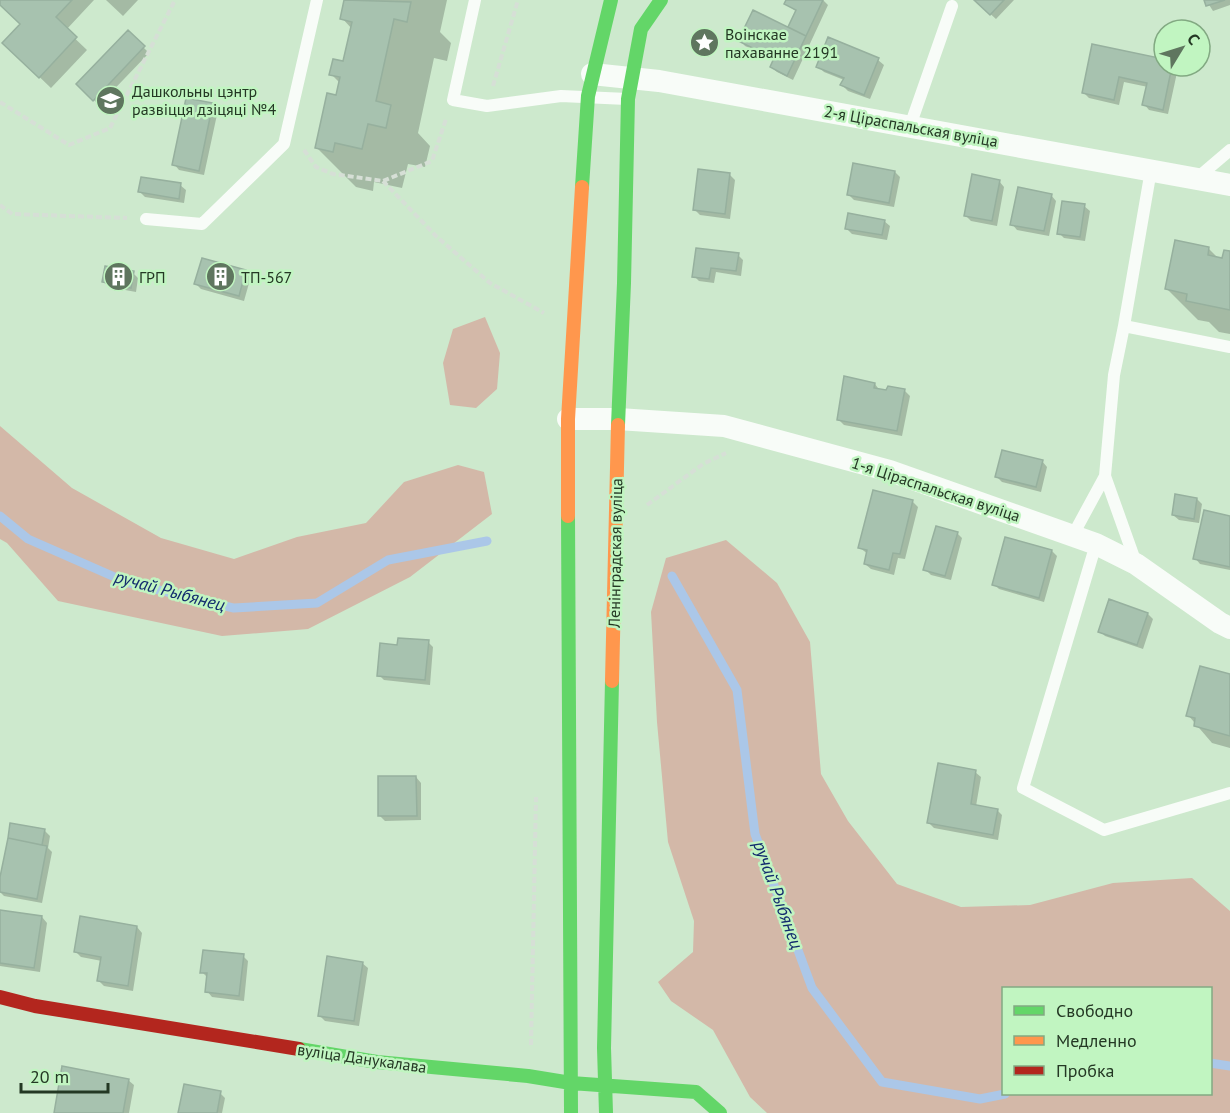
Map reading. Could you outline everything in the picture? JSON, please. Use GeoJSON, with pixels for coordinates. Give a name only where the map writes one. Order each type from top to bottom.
{"type":"FeatureCollection","features":[{"type":"Feature","properties":{"kind":"main road"},"geometry":{"type":"LineString","coordinates":[[571,1113],[568,419],[588,96],[611,0]]}},
{"type":"Feature","properties":{"kind":"main road","name":"Ленінградская вуліца"},"geometry":{"type":"LineString","coordinates":[[606,1113],[604,1048],[618,419],[630,88],[641,29],[661,0]]}},
{"type":"Feature","properties":{"kind":"main road","name":"вуліца Данукалава"},"geometry":{"type":"LineString","coordinates":[[0,997],[34,1006],[377,1062],[571,1083],[696,1092],[720,1113]]}},
{"type":"Feature","properties":{"kind":"street","name":"2-я Ціраспальская вуліца"},"geometry":{"type":"LineString","coordinates":[[592,74],[630,88],[659,81],[1230,185]]}},
{"type":"Feature","properties":{"kind":"street","name":"1-я Ціраспальская вуліца"},"geometry":{"type":"LineString","coordinates":[[568,419],[618,419],[724,426],[891,471],[1096,544],[1136,564],[1230,628]]}},
{"type":"Feature","properties":{"kind":"lane"},"geometry":{"type":"LineString","coordinates":[[146,219],[202,224],[284,144],[317,0]]}},
{"type":"Feature","properties":{"kind":"lane"},"geometry":{"type":"LineString","coordinates":[[475,0],[453,100],[487,106],[561,96],[588,96],[630,88]]}},
{"type":"Feature","properties":{"kind":"lane"},"geometry":{"type":"LineString","coordinates":[[910,126],[952,6]]}},
{"type":"Feature","properties":{"kind":"lane"},"geometry":{"type":"LineString","coordinates":[[1196,178],[1230,150]]}},
{"type":"Feature","properties":{"kind":"lane"},"geometry":{"type":"LineString","coordinates":[[1073,536],[1105,476],[1114,375],[1150,170]]}},
{"type":"Feature","properties":{"kind":"lane"},"geometry":{"type":"LineString","coordinates":[[1124,326],[1230,346]]}},
{"type":"Feature","properties":{"kind":"lane"},"geometry":{"type":"LineString","coordinates":[[1105,476],[1136,564]]}},
{"type":"Feature","properties":{"kind":"lane"},"geometry":{"type":"LineString","coordinates":[[1096,544],[1023,788],[1104,830],[1230,793]]}},
{"type":"Feature","properties":{"kind":"path"},"geometry":{"type":"LineString","coordinates":[[0,102],[69,145],[110,128],[175,0]]}},
{"type":"Feature","properties":{"kind":"path"},"geometry":{"type":"LineString","coordinates":[[487,106],[518,0]]}},
{"type":"Feature","properties":{"kind":"path"},"geometry":{"type":"LineString","coordinates":[[303,146],[305,153],[316,167],[333,174],[383,181],[432,161],[453,100]]}},
{"type":"Feature","properties":{"kind":"path"},"geometry":{"type":"LineString","coordinates":[[383,181],[436,236],[490,283],[545,313]]}},
{"type":"Feature","properties":{"kind":"path"},"geometry":{"type":"LineString","coordinates":[[0,205],[12,214],[146,219]]}},
{"type":"Feature","properties":{"kind":"path"},"geometry":{"type":"LineString","coordinates":[[639,510],[703,464],[762,436]]}},
{"type":"Feature","properties":{"kind":"shaded area"},"geometry":{"type":"Polygon","coordinates":[[[485,317],[500,353],[497,389],[476,408],[450,405],[443,363],[453,329],[485,317]]]}},
{"type":"Feature","properties":{"kind":"shaded area"},"geometry":{"type":"Polygon","coordinates":[[[0,426],[72,488],[161,538],[234,559],[297,537],[366,523],[404,482],[458,465],[484,472],[492,514],[410,577],[308,629],[222,636],[58,601],[7,543],[0,539],[0,426]]]}},
{"type":"Feature","properties":{"kind":"shaded area"},"geometry":{"type":"Polygon","coordinates":[[[726,540],[777,583],[810,642],[821,774],[848,821],[897,884],[961,907],[1030,905],[1113,883],[1192,878],[1230,911],[1230,1113],[767,1113],[750,1097],[713,1030],[671,1001],[658,982],[693,952],[694,921],[668,842],[657,722],[651,612],[666,558],[726,540]]]}},
{"type":"Feature","properties":{"kind":"building"},"geometry":{"type":"Polygon","coordinates":[[[0,0],[72,0],[56,17],[77,37],[39,78],[2,43],[20,24],[0,5],[0,0]]]}},
{"type":"Feature","properties":{"kind":"building"},"geometry":{"type":"Polygon","coordinates":[[[344,0],[411,2],[407,22],[394,19],[376,101],[391,105],[386,128],[368,124],[362,149],[335,143],[333,152],[315,148],[327,93],[336,95],[340,77],[329,75],[333,59],[343,61],[352,22],[340,19],[344,0]]]}},
{"type":"Feature","properties":{"kind":"building"},"geometry":{"type":"Polygon","coordinates":[[[786,0],[823,0],[806,36],[788,27],[796,10],[784,4],[786,0]]]}},
{"type":"Feature","properties":{"kind":"building"},"geometry":{"type":"Polygon","coordinates":[[[974,0],[1004,0],[990,15],[974,0]]]}},
{"type":"Feature","properties":{"kind":"building"},"geometry":{"type":"Polygon","coordinates":[[[1204,0],[1225,0],[1206,6],[1204,0]]]}},
{"type":"Feature","properties":{"kind":"building"},"geometry":{"type":"Polygon","coordinates":[[[753,10],[806,36],[787,76],[770,67],[774,58],[738,41],[753,10]]]}},
{"type":"Feature","properties":{"kind":"building"},"geometry":{"type":"Polygon","coordinates":[[[128,30],[145,46],[93,101],[76,84],[128,30]]]}},
{"type":"Feature","properties":{"kind":"building"},"geometry":{"type":"Polygon","coordinates":[[[828,37],[879,58],[864,95],[840,85],[844,78],[816,67],[828,37]]]}},
{"type":"Feature","properties":{"kind":"building"},"geometry":{"type":"Polygon","coordinates":[[[1092,44],[1152,56],[1152,78],[1170,78],[1163,110],[1142,105],[1147,83],[1119,77],[1114,100],[1082,93],[1092,44]]]}},
{"type":"Feature","properties":{"kind":"building"},"geometry":{"type":"Polygon","coordinates":[[[186,98],[213,103],[199,171],[172,165],[186,98]]]}},
{"type":"Feature","properties":{"kind":"building"},"geometry":{"type":"Polygon","coordinates":[[[853,163],[895,171],[889,203],[847,195],[853,163]]]}},
{"type":"Feature","properties":{"kind":"building"},"geometry":{"type":"Polygon","coordinates":[[[698,169],[730,173],[725,214],[693,210],[698,169]]]}},
{"type":"Feature","properties":{"kind":"building"},"geometry":{"type":"Polygon","coordinates":[[[972,174],[1000,180],[992,221],[964,216],[972,174]]]}},
{"type":"Feature","properties":{"kind":"building"},"geometry":{"type":"Polygon","coordinates":[[[141,177],[181,183],[179,199],[138,192],[141,177]]]}},
{"type":"Feature","properties":{"kind":"building"},"geometry":{"type":"Polygon","coordinates":[[[1018,187],[1052,194],[1044,231],[1010,225],[1018,187]]]}},
{"type":"Feature","properties":{"kind":"building"},"geometry":{"type":"Polygon","coordinates":[[[1062,201],[1085,204],[1080,237],[1057,234],[1062,201]]]}},
{"type":"Feature","properties":{"kind":"building"},"geometry":{"type":"Polygon","coordinates":[[[848,213],[885,220],[882,235],[845,229],[848,213]]]}},
{"type":"Feature","properties":{"kind":"building"},"geometry":{"type":"Polygon","coordinates":[[[1175,240],[1209,247],[1208,255],[1222,258],[1224,250],[1230,251],[1230,310],[1186,301],[1187,294],[1165,289],[1175,240]]]}},
{"type":"Feature","properties":{"kind":"building"},"geometry":{"type":"Polygon","coordinates":[[[696,248],[739,253],[736,271],[711,268],[709,279],[692,277],[696,248]]]}},
{"type":"Feature","properties":{"kind":"building","name":"ТП-567"},"geometry":{"type":"Polygon","coordinates":[[[202,258],[246,270],[239,296],[194,284],[202,258]]]}},
{"type":"Feature","properties":{"kind":"building","name":"ГРП"},"geometry":{"type":"Polygon","coordinates":[[[105,266],[134,271],[131,288],[102,282],[105,266]]]}},
{"type":"Feature","properties":{"kind":"building"},"geometry":{"type":"Polygon","coordinates":[[[844,376],[875,383],[874,388],[886,390],[888,386],[905,389],[897,431],[837,420],[844,376]]]}},
{"type":"Feature","properties":{"kind":"building"},"geometry":{"type":"Polygon","coordinates":[[[1002,450],[1043,460],[1036,487],[995,477],[1002,450]]]}},
{"type":"Feature","properties":{"kind":"building"},"geometry":{"type":"Polygon","coordinates":[[[873,490],[913,500],[900,554],[893,553],[889,570],[864,564],[867,550],[858,548],[873,490]]]}},
{"type":"Feature","properties":{"kind":"building"},"geometry":{"type":"Polygon","coordinates":[[[1175,494],[1197,498],[1194,519],[1172,515],[1175,494]]]}},
{"type":"Feature","properties":{"kind":"building"},"geometry":{"type":"Polygon","coordinates":[[[1204,510],[1230,516],[1230,567],[1193,559],[1204,510]]]}},
{"type":"Feature","properties":{"kind":"building"},"geometry":{"type":"Polygon","coordinates":[[[936,526],[958,532],[945,576],[923,570],[936,526]]]}},
{"type":"Feature","properties":{"kind":"building"},"geometry":{"type":"Polygon","coordinates":[[[1005,537],[1052,550],[1039,598],[992,585],[1005,537]]]}},
{"type":"Feature","properties":{"kind":"building"},"geometry":{"type":"Polygon","coordinates":[[[1109,599],[1148,613],[1137,645],[1098,632],[1109,599]]]}},
{"type":"Feature","properties":{"kind":"building"},"geometry":{"type":"Polygon","coordinates":[[[398,638],[429,640],[425,680],[377,676],[380,643],[397,645],[398,638]]]}},
{"type":"Feature","properties":{"kind":"building"},"geometry":{"type":"Polygon","coordinates":[[[1200,666],[1230,674],[1230,736],[1194,726],[1195,718],[1186,716],[1200,666]]]}},
{"type":"Feature","properties":{"kind":"building"},"geometry":{"type":"Polygon","coordinates":[[[938,763],[976,770],[971,804],[998,809],[993,835],[927,823],[938,763]]]}},
{"type":"Feature","properties":{"kind":"building"},"geometry":{"type":"Polygon","coordinates":[[[378,776],[416,776],[417,816],[378,816],[378,776]]]}},
{"type":"Feature","properties":{"kind":"building"},"geometry":{"type":"Polygon","coordinates":[[[10,823],[45,829],[42,845],[8,838],[10,823]]]}},
{"type":"Feature","properties":{"kind":"building"},"geometry":{"type":"Polygon","coordinates":[[[8,838],[47,846],[37,899],[0,892],[0,877],[8,838]]]}},
{"type":"Feature","properties":{"kind":"building"},"geometry":{"type":"Polygon","coordinates":[[[0,910],[42,916],[34,968],[0,963],[0,910]]]}},
{"type":"Feature","properties":{"kind":"building"},"geometry":{"type":"Polygon","coordinates":[[[80,916],[137,926],[128,986],[97,981],[101,957],[74,952],[80,916]]]}},
{"type":"Feature","properties":{"kind":"building"},"geometry":{"type":"Polygon","coordinates":[[[203,950],[244,954],[239,996],[205,992],[207,973],[200,973],[203,950]]]}},
{"type":"Feature","properties":{"kind":"building"},"geometry":{"type":"Polygon","coordinates":[[[327,956],[363,962],[354,1021],[318,1016],[327,956]]]}},
{"type":"Feature","properties":{"kind":"building"},"geometry":{"type":"Polygon","coordinates":[[[62,1066],[129,1079],[123,1113],[54,1113],[62,1066]]]}},
{"type":"Feature","properties":{"kind":"building"},"geometry":{"type":"Polygon","coordinates":[[[184,1084],[221,1091],[217,1113],[178,1113],[184,1084]]]}},
{"type":"Feature","properties":{"kind":"waterway","name":"ручай Рыбянец"},"geometry":{"type":"LineString","coordinates":[[0,516],[28,539],[126,582],[234,608],[317,603],[388,560],[487,541]]}},
{"type":"Feature","properties":{"kind":"waterway","name":"ручай Рыбянец"},"geometry":{"type":"LineString","coordinates":[[672,576],[737,690],[755,834],[812,988],[882,1082],[980,1099],[1002,1095]]}},
{"type":"Feature","properties":{"kind":"waterway","name":"ручай Рыбянец"},"geometry":{"type":"LineString","coordinates":[[1212,1063],[1230,1066]]}},
{"type":"Feature","properties":{"kind":"traffic: fast"},"geometry":{"type":"LineString","coordinates":[[582,187],[588,96],[611,0]]}},
{"type":"Feature","properties":{"kind":"traffic: fast"},"geometry":{"type":"LineString","coordinates":[[618,425],[628,99],[641,29],[661,0]]}},
{"type":"Feature","properties":{"kind":"traffic: fast"},"geometry":{"type":"LineString","coordinates":[[568,516],[571,1113]]}},
{"type":"Feature","properties":{"kind":"traffic: fast"},"geometry":{"type":"LineString","coordinates":[[606,1113],[604,1048],[612,681]]}},
{"type":"Feature","properties":{"kind":"traffic: fast"},"geometry":{"type":"LineString","coordinates":[[299,1049],[377,1062],[528,1076],[571,1083],[696,1092],[720,1113]]}},
{"type":"Feature","properties":{"kind":"traffic: slow"},"geometry":{"type":"LineString","coordinates":[[568,516],[568,419],[582,187]]}},
{"type":"Feature","properties":{"kind":"traffic: slow"},"geometry":{"type":"LineString","coordinates":[[612,681],[618,425]]}},
{"type":"Feature","properties":{"kind":"traffic: jam"},"geometry":{"type":"LineString","coordinates":[[0,997],[35,1006],[299,1049]]}},
{"type":"Feature","properties":{"kind":"place","name":"Воінскае пахаванне 2191"},"geometry":{"type":"Point","coordinates":[704,43]}},
{"type":"Feature","properties":{"kind":"place","name":"Дашкольны цэнтр развіцця дзіцяці №4"},"geometry":{"type":"Point","coordinates":[111,100]}},
{"type":"Feature","properties":{"kind":"place","name":"ГРП"},"geometry":{"type":"Point","coordinates":[118,277]}},
{"type":"Feature","properties":{"kind":"place","name":"ТП-567"},"geometry":{"type":"Point","coordinates":[220,277]}}]}
